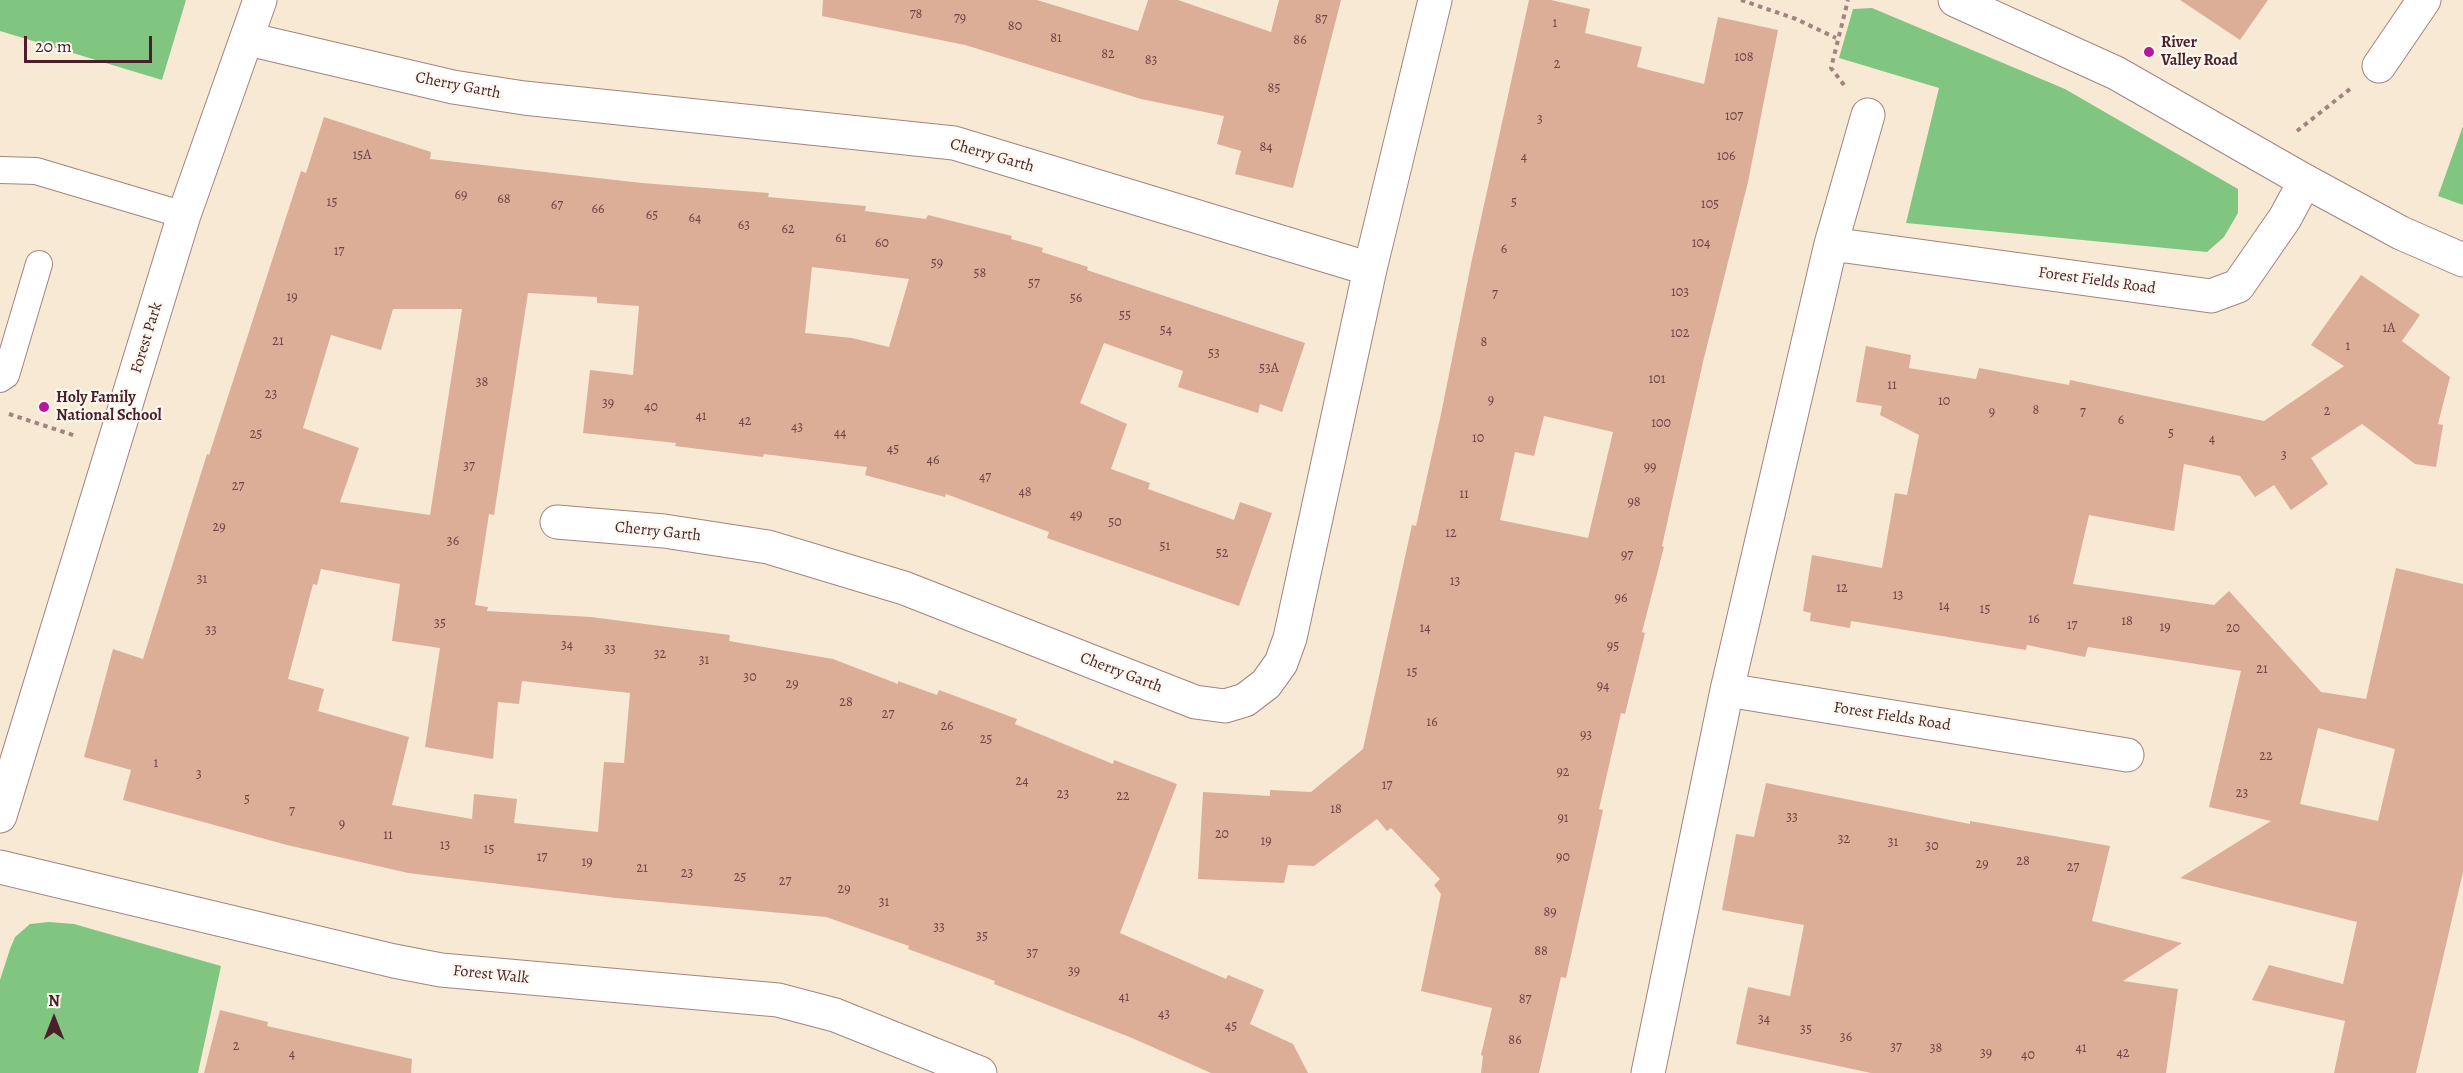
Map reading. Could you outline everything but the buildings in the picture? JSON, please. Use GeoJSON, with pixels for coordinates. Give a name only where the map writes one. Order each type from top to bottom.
{"type":"FeatureCollection","features":[{"type":"Feature","properties":{"kind":"street","name":"Forest Park"},"geometry":{"type":"LineString","coordinates":[[0,816],[184,215],[260,0]]}},
{"type":"Feature","properties":{"kind":"street","name":"Cherry Garth"},"geometry":{"type":"LineString","coordinates":[[557,522],[664,531],[757,544],[812,558],[904,588],[1195,702],[1225,706],[1245,700],[1266,684],[1281,663],[1290,638],[1370,269],[1435,0]]}},
{"type":"Feature","properties":{"kind":"street"},"geometry":{"type":"LineString","coordinates":[[1955,0],[2116,73],[2305,181],[2401,232],[2463,260]]}},
{"type":"Feature","properties":{"kind":"street"},"geometry":{"type":"LineString","coordinates":[[2379,66],[2424,0]]}},
{"type":"Feature","properties":{"kind":"street","name":"Cherry Garth"},"geometry":{"type":"LineString","coordinates":[[248,39],[453,87],[524,98],[954,143],[1370,269]]}},
{"type":"Feature","properties":{"kind":"street"},"geometry":{"type":"LineString","coordinates":[[1648,1073],[1728,690],[1831,244],[1868,115]]}},
{"type":"Feature","properties":{"kind":"street","name":"Forest Fields Road"},"geometry":{"type":"LineString","coordinates":[[1831,244],[2211,296],[2238,286],[2285,218],[2305,181]]}},
{"type":"Feature","properties":{"kind":"street","name":"Forest Fields Road"},"geometry":{"type":"LineString","coordinates":[[1728,690],[2127,755]]}},
{"type":"Feature","properties":{"kind":"street","name":"Forest Walk"},"geometry":{"type":"LineString","coordinates":[[0,867],[346,950],[441,970],[778,1000],[835,1015],[980,1073]]}},
{"type":"Feature","properties":{"kind":"lane"},"geometry":{"type":"LineString","coordinates":[[0,170],[36,171],[184,215]]}},
{"type":"Feature","properties":{"kind":"lane"},"geometry":{"type":"LineString","coordinates":[[0,379],[6,375],[39,264]]}},
{"type":"Feature","properties":{"kind":"path"},"geometry":{"type":"LineString","coordinates":[[1741,0],[1796,19],[1836,38]]}},
{"type":"Feature","properties":{"kind":"path"},"geometry":{"type":"LineString","coordinates":[[1848,0],[1836,38],[1831,68],[1868,115]]}},
{"type":"Feature","properties":{"kind":"path"},"geometry":{"type":"LineString","coordinates":[[2305,181],[2295,132],[2379,66]]}},
{"type":"Feature","properties":{"kind":"path"},"geometry":{"type":"LineString","coordinates":[[0,411],[83,438]]}},
{"type":"Feature","properties":{"kind":"green space"},"geometry":{"type":"Polygon","coordinates":[[[0,0],[186,0],[162,80],[0,31],[0,0]]]}},
{"type":"Feature","properties":{"kind":"green space"},"geometry":{"type":"Polygon","coordinates":[[[1872,8],[2065,89],[2238,189],[2238,213],[2224,237],[2207,252],[1906,223],[1939,88],[1839,58],[1853,9],[1872,8]]]}},
{"type":"Feature","properties":{"kind":"green space"},"geometry":{"type":"Polygon","coordinates":[[[2463,126],[2463,205],[2438,196],[2463,126]]]}},
{"type":"Feature","properties":{"kind":"green space"},"geometry":{"type":"Polygon","coordinates":[[[49,922],[74,924],[221,966],[198,1073],[0,1073],[0,980],[10,949],[15,937],[30,924],[49,922]]]}},
{"type":"Feature","properties":{"kind":"place","name":"River Valley Road"},"geometry":{"type":"Point","coordinates":[2149,52]}},
{"type":"Feature","properties":{"kind":"place","name":"Holy Family National School"},"geometry":{"type":"Point","coordinates":[44,407]}}]}
